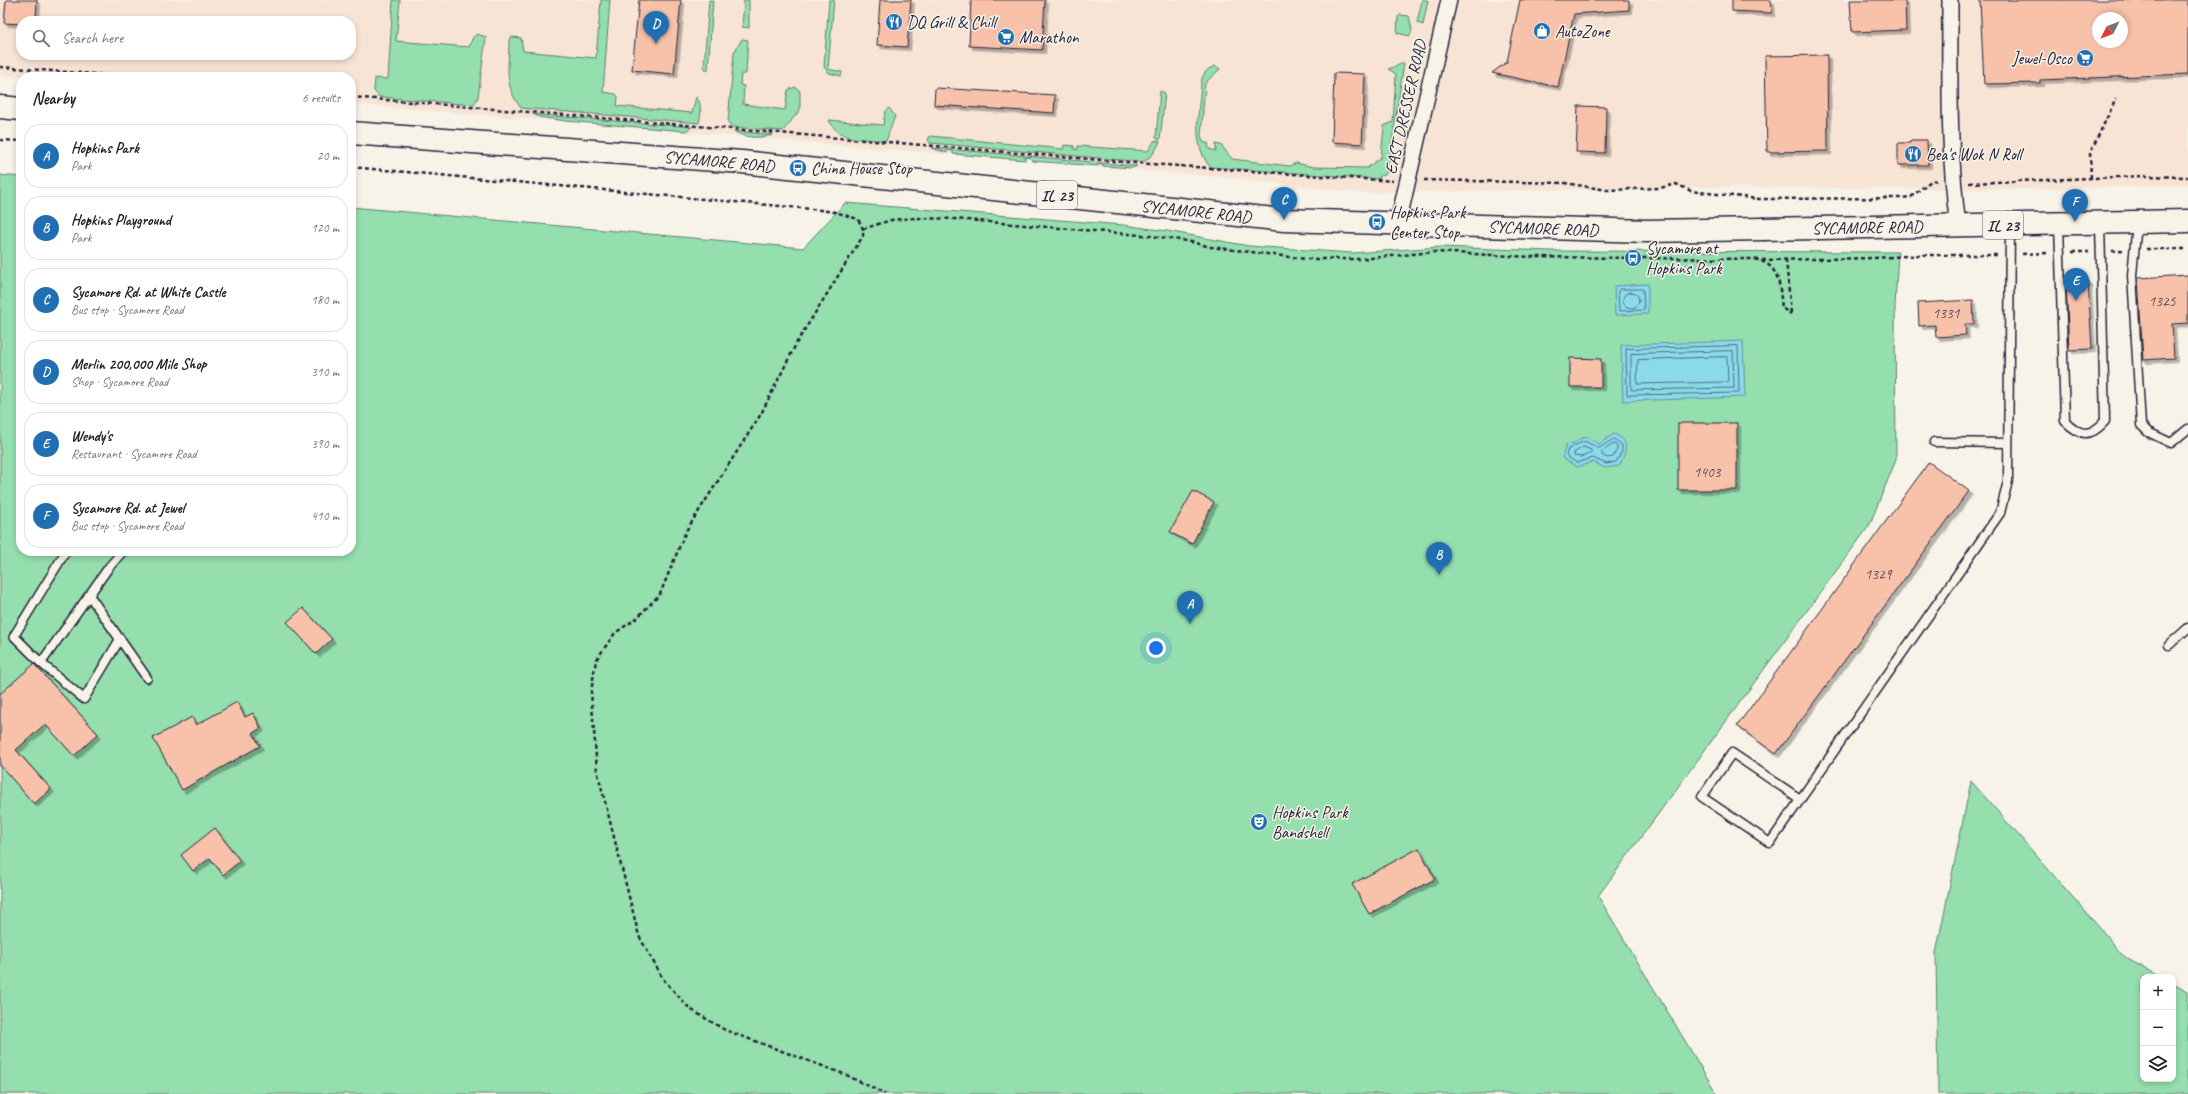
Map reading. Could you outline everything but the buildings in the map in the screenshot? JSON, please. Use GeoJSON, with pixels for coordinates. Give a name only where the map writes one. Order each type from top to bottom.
{"type":"FeatureCollection","features":[{"type":"Feature","properties":{"kind":"main road"},"geometry":{"type":"LineString","coordinates":[[0,107],[16,109]]}},
{"type":"Feature","properties":{"kind":"main road","name":"SYCAMORE ROAD"},"geometry":{"type":"LineString","coordinates":[[356,133],[742,162],[1284,220],[1647,231],[2188,221]]}},
{"type":"Feature","properties":{"kind":"street","name":"EAST DRESSER ROAD"},"geometry":{"type":"LineString","coordinates":[[1398,223],[1449,0]]}},
{"type":"Feature","properties":{"kind":"street"},"geometry":{"type":"LineString","coordinates":[[1950,0],[1950,102],[1953,184],[1958,226]]}},
{"type":"Feature","properties":{"kind":"lane"},"geometry":{"type":"LineString","coordinates":[[2137,222],[2136,250],[2132,275],[2141,425],[2148,432],[2171,442],[2188,429]]}},
{"type":"Feature","properties":{"kind":"lane"},"geometry":{"type":"LineString","coordinates":[[2060,224],[2065,421],[2074,430],[2085,434],[2098,429],[2105,421],[2100,223]]}},
{"type":"Feature","properties":{"kind":"lane"},"geometry":{"type":"LineString","coordinates":[[1800,799],[1732,753],[1702,797],[1770,843],[1997,519],[2005,497],[2008,481],[2010,224]]}},
{"type":"Feature","properties":{"kind":"lane"},"geometry":{"type":"LineString","coordinates":[[1934,442],[2008,443]]}},
{"type":"Feature","properties":{"kind":"lane"},"geometry":{"type":"LineString","coordinates":[[63,556],[14,636],[41,663],[84,698],[120,639]]}},
{"type":"Feature","properties":{"kind":"lane"},"geometry":{"type":"LineString","coordinates":[[41,663],[89,595],[119,556]]}},
{"type":"Feature","properties":{"kind":"lane"},"geometry":{"type":"LineString","coordinates":[[89,595],[147,678]]}},
{"type":"Feature","properties":{"kind":"lane"},"geometry":{"type":"LineString","coordinates":[[2169,645],[2188,628]]}},
{"type":"Feature","properties":{"kind":"path"},"geometry":{"type":"LineString","coordinates":[[0,67],[67,72]]}},
{"type":"Feature","properties":{"kind":"path"},"geometry":{"type":"LineString","coordinates":[[356,97],[1166,166],[1383,182],[1449,179],[1565,183],[1606,190],[1660,188],[1676,184],[1691,190],[1758,199],[1911,197],[1932,180],[1953,184],[2143,176],[2188,178]]}},
{"type":"Feature","properties":{"kind":"path"},"geometry":{"type":"LineString","coordinates":[[2091,178],[2090,153],[2116,99]]}},
{"type":"Feature","properties":{"kind":"path"},"geometry":{"type":"LineString","coordinates":[[0,140],[16,141]]}},
{"type":"Feature","properties":{"kind":"path"},"geometry":{"type":"LineString","coordinates":[[356,167],[835,212],[858,219],[863,229],[863,236],[797,342],[761,414],[686,530],[660,594],[637,618],[615,633],[596,660],[591,692],[597,770],[639,936],[663,979],[690,1009],[725,1030],[844,1074],[886,1094]]}},
{"type":"Feature","properties":{"kind":"path"},"geometry":{"type":"LineString","coordinates":[[863,229],[890,220],[915,218],[955,219],[1152,236],[1187,241],[1211,247],[1306,259],[1360,259],[1434,252],[1547,257],[1760,260],[1925,255],[2009,255],[2188,249]]}},
{"type":"Feature","properties":{"kind":"path"},"geometry":{"type":"LineString","coordinates":[[1760,260],[1770,265],[1776,272],[1782,308],[1791,314],[1786,260]]}},
{"type":"Feature","properties":{"kind":"shaded area"},"geometry":{"type":"Polygon","coordinates":[[[0,0],[2188,0],[2188,185],[2033,189],[1700,187],[1358,193],[1233,178],[356,104],[356,72],[16,72],[16,76],[0,76],[0,0]]]}},
{"type":"Feature","properties":{"kind":"green space"},"geometry":{"type":"Polygon","coordinates":[[[393,0],[400,0],[396,41],[469,47],[473,37],[477,34],[486,37],[478,97],[474,105],[379,97],[374,91],[375,78],[388,79],[393,0]]]}},
{"type":"Feature","properties":{"kind":"green space"},"geometry":{"type":"Polygon","coordinates":[[[601,0],[610,0],[603,92],[616,94],[618,97],[617,106],[692,113],[696,97],[700,105],[701,113],[699,123],[521,108],[515,100],[509,84],[509,40],[512,37],[521,38],[523,51],[596,58],[601,0]]]}},
{"type":"Feature","properties":{"kind":"green space"},"geometry":{"type":"Polygon","coordinates":[[[709,0],[713,0],[708,70],[706,70],[704,67],[709,0]]]}},
{"type":"Feature","properties":{"kind":"green space"},"geometry":{"type":"Polygon","coordinates":[[[744,0],[749,0],[749,28],[742,27],[744,0]]]}},
{"type":"Feature","properties":{"kind":"green space"},"geometry":{"type":"Polygon","coordinates":[[[829,0],[834,0],[828,69],[842,72],[841,76],[829,73],[824,67],[829,0]]]}},
{"type":"Feature","properties":{"kind":"green space"},"geometry":{"type":"Polygon","coordinates":[[[1422,0],[1428,0],[1423,25],[1417,23],[1422,0]]]}},
{"type":"Feature","properties":{"kind":"green space"},"geometry":{"type":"Polygon","coordinates":[[[1400,15],[1409,16],[1412,30],[1410,36],[1397,33],[1398,17],[1400,15]]]}},
{"type":"Feature","properties":{"kind":"green space"},"geometry":{"type":"Polygon","coordinates":[[[742,39],[748,40],[746,74],[741,74],[740,85],[744,86],[743,104],[785,110],[788,90],[795,87],[800,91],[800,110],[783,131],[732,127],[728,122],[734,52],[742,39]]]}},
{"type":"Feature","properties":{"kind":"green space"},"geometry":{"type":"Polygon","coordinates":[[[1404,63],[1388,169],[1385,175],[1380,176],[1379,179],[1210,167],[1204,158],[1198,138],[1201,84],[1205,73],[1215,66],[1220,69],[1205,83],[1201,136],[1204,143],[1208,143],[1209,149],[1216,151],[1216,144],[1221,145],[1232,159],[1290,166],[1296,163],[1314,167],[1367,168],[1381,157],[1384,126],[1393,122],[1396,74],[1388,69],[1404,63]]]}},
{"type":"Feature","properties":{"kind":"green space"},"geometry":{"type":"Polygon","coordinates":[[[1160,91],[1165,93],[1160,140],[1156,138],[1160,91]]]}},
{"type":"Feature","properties":{"kind":"green space"},"geometry":{"type":"Polygon","coordinates":[[[889,108],[895,116],[886,141],[846,136],[839,133],[829,120],[883,125],[885,112],[889,108]]]}},
{"type":"Feature","properties":{"kind":"green space"},"geometry":{"type":"Polygon","coordinates":[[[533,114],[692,127],[686,131],[566,121],[539,117],[533,114]]]}},
{"type":"Feature","properties":{"kind":"green space"},"geometry":{"type":"Polygon","coordinates":[[[734,131],[773,135],[748,137],[734,131]]]}},
{"type":"Feature","properties":{"kind":"green space"},"geometry":{"type":"Polygon","coordinates":[[[930,136],[1063,149],[1064,145],[1074,146],[1074,149],[1077,150],[1078,146],[1148,151],[1155,140],[1160,142],[1153,154],[1144,162],[930,143],[928,140],[930,136]]]}},
{"type":"Feature","properties":{"kind":"green space"},"geometry":{"type":"Polygon","coordinates":[[[932,148],[1137,166],[1132,168],[1103,166],[1103,164],[1098,164],[1098,166],[1032,161],[1031,158],[1025,157],[1025,160],[953,154],[953,151],[947,150],[947,153],[932,148]]]}},
{"type":"Feature","properties":{"kind":"green space"},"geometry":{"type":"Polygon","coordinates":[[[0,175],[16,177],[16,556],[356,556],[356,207],[803,248],[845,203],[1123,225],[1167,231],[1249,246],[1352,253],[1440,247],[1551,251],[1898,252],[1895,305],[1896,460],[1869,526],[1598,896],[1717,1094],[0,1094],[0,175]]]}},
{"type":"Feature","properties":{"kind":"green space"},"geometry":{"type":"Polygon","coordinates":[[[1971,781],[2126,958],[2155,974],[2140,974],[2140,1082],[2176,1082],[2176,986],[2188,992],[2188,1094],[1938,1094],[1936,953],[1971,781]]]}},
{"type":"Feature","properties":{"kind":"water"},"geometry":{"type":"Polygon","coordinates":[[[1648,284],[1648,314],[1615,315],[1614,286],[1648,284]]]}},
{"type":"Feature","properties":{"kind":"water"},"geometry":{"type":"Polygon","coordinates":[[[1743,341],[1745,397],[1623,401],[1621,345],[1743,341]]]}},
{"type":"Feature","properties":{"kind":"water"},"geometry":{"type":"Polygon","coordinates":[[[1614,434],[1623,440],[1626,447],[1624,456],[1619,466],[1605,468],[1593,462],[1577,467],[1562,458],[1566,445],[1575,443],[1579,439],[1587,437],[1599,444],[1614,434]]]}},
{"type":"Feature","properties":{"kind":"place","name":"DQ Grill & Chill"},"geometry":{"type":"Point","coordinates":[894,22]}},
{"type":"Feature","properties":{"kind":"place","name":"AutoZone"},"geometry":{"type":"Point","coordinates":[1542,31]}},
{"type":"Feature","properties":{"kind":"place","name":"Marathon"},"geometry":{"type":"Point","coordinates":[1006,37]}},
{"type":"Feature","properties":{"kind":"place","name":"Merlin 200,000 Mile Shop"},"geometry":{"type":"Point","coordinates":[656,44]}},
{"type":"Feature","properties":{"kind":"place","name":"Jewel-Osco"},"geometry":{"type":"Point","coordinates":[2085,58]}},
{"type":"Feature","properties":{"kind":"place","name":"Bea's Wok N Roll"},"geometry":{"type":"Point","coordinates":[1913,154]}},
{"type":"Feature","properties":{"kind":"place","name":"China House Stop"},"geometry":{"type":"Point","coordinates":[798,168]}},
{"type":"Feature","properties":{"kind":"place","name":"Sycamore Rd. at White Castle"},"geometry":{"type":"Point","coordinates":[1284,220]}},
{"type":"Feature","properties":{"kind":"place","name":"Hopkins Park Center Stop"},"geometry":{"type":"Point","coordinates":[1377,222]}},
{"type":"Feature","properties":{"kind":"place","name":"Sycamore Rd. at Jewel"},"geometry":{"type":"Point","coordinates":[2075,222]}},
{"type":"Feature","properties":{"kind":"place","name":"Sycamore at Hopkins Park"},"geometry":{"type":"Point","coordinates":[1633,258]}},
{"type":"Feature","properties":{"kind":"place","name":"Wendy's"},"geometry":{"type":"Point","coordinates":[2076,301]}},
{"type":"Feature","properties":{"kind":"place","name":"Hopkins Playground"},"geometry":{"type":"Point","coordinates":[1439,575]}},
{"type":"Feature","properties":{"kind":"place","name":"Hopkins Park"},"geometry":{"type":"Point","coordinates":[1190,624]}},
{"type":"Feature","properties":{"kind":"place","name":"Hopkins Park Bandshell"},"geometry":{"type":"Point","coordinates":[1259,822]}}]}
